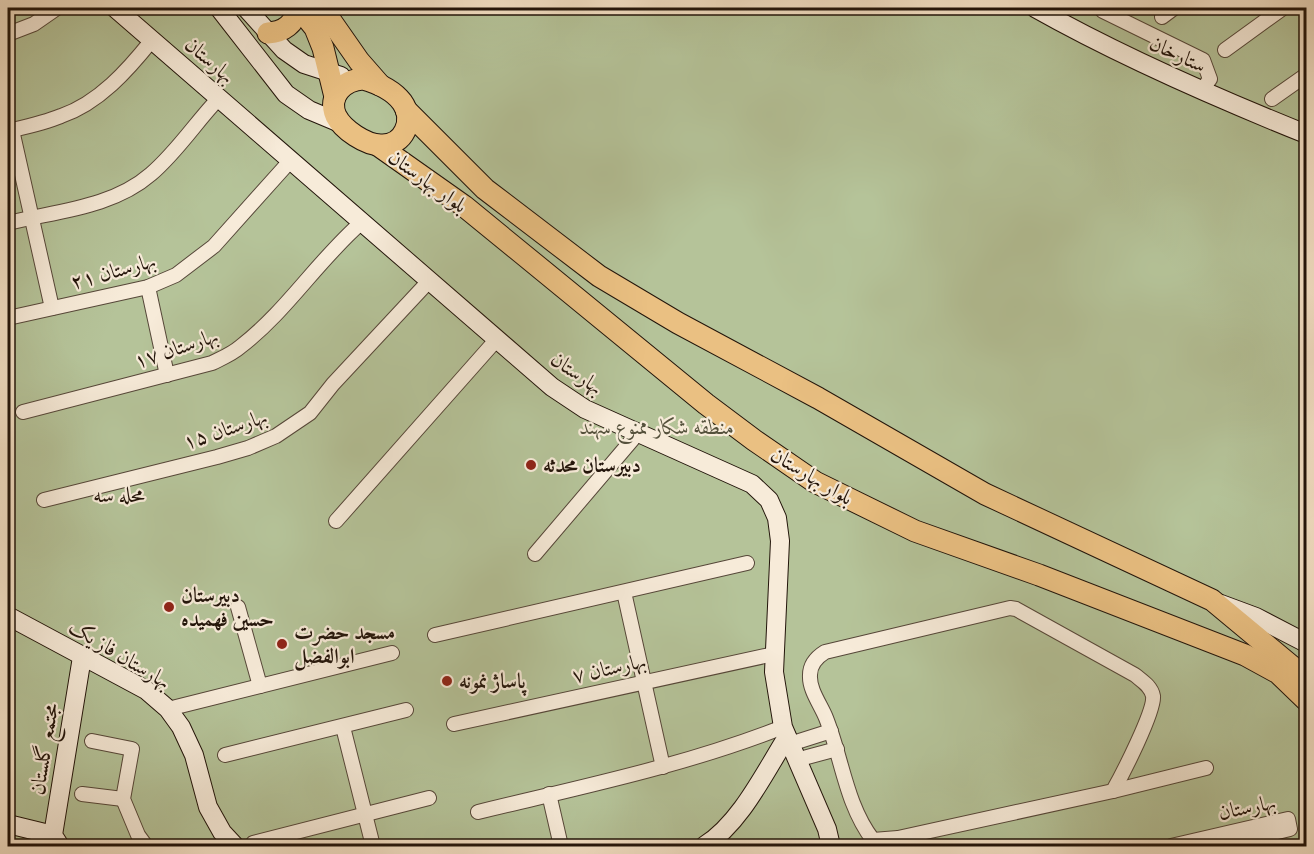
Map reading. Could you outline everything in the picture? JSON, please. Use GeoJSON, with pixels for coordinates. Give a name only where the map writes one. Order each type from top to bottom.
{"type":"FeatureCollection","features":[{"type":"Feature","properties":{"kind":"main road"},"geometry":{"type":"LineString","coordinates":[[268,33],[286,28],[292,21],[297,8],[315,28],[323,48],[335,97]]}},
{"type":"Feature","properties":{"kind":"main road"},"geometry":{"type":"LineString","coordinates":[[322,8],[359,61],[380,85],[397,97],[406,110],[407,128],[403,136],[396,142],[379,146],[357,136],[340,123],[333,106],[335,97],[346,83],[363,79],[380,85]]}},
{"type":"Feature","properties":{"kind":"main road","name":"بلوار بهارستان"},"geometry":{"type":"LineString","coordinates":[[406,110],[485,189],[599,276],[678,323],[818,398],[985,494],[1212,600],[1306,678]]}},
{"type":"Feature","properties":{"kind":"main road","name":"بلوار بهارستان"},"geometry":{"type":"LineString","coordinates":[[379,146],[464,206],[706,404],[815,482],[915,531],[1049,579],[1245,655],[1278,673],[1306,700]]}},
{"type":"Feature","properties":{"kind":"street"},"geometry":{"type":"LineString","coordinates":[[8,34],[34,24],[57,8]]}},
{"type":"Feature","properties":{"kind":"street","name":"بهارستان"},"geometry":{"type":"LineString","coordinates":[[115,8],[552,387],[585,409],[752,484],[769,500],[777,518],[780,541],[774,654],[777,694],[789,742],[827,829],[831,846]]}},
{"type":"Feature","properties":{"kind":"street"},"geometry":{"type":"LineString","coordinates":[[219,8],[286,94],[309,110],[340,123]]}},
{"type":"Feature","properties":{"kind":"street"},"geometry":{"type":"LineString","coordinates":[[246,8],[284,50],[304,64],[354,80]]}},
{"type":"Feature","properties":{"kind":"street","name":"ستارخان"},"geometry":{"type":"LineString","coordinates":[[1035,8],[1089,38],[1242,108],[1306,134]]}},
{"type":"Feature","properties":{"kind":"street"},"geometry":{"type":"LineString","coordinates":[[1100,8],[1203,60],[1210,79],[1202,90]]}},
{"type":"Feature","properties":{"kind":"street"},"geometry":{"type":"LineString","coordinates":[[1162,17],[1174,8]]}},
{"type":"Feature","properties":{"kind":"street"},"geometry":{"type":"LineString","coordinates":[[1225,50],[1282,8]]}},
{"type":"Feature","properties":{"kind":"street"},"geometry":{"type":"LineString","coordinates":[[52,308],[10,131],[63,116],[100,95],[152,40]]}},
{"type":"Feature","properties":{"kind":"street"},"geometry":{"type":"LineString","coordinates":[[1272,99],[1306,75]]}},
{"type":"Feature","properties":{"kind":"street"},"geometry":{"type":"LineString","coordinates":[[8,223],[106,200],[130,189],[151,175],[162,164],[219,98]]}},
{"type":"Feature","properties":{"kind":"street","name":"بهارستان ۲۱"},"geometry":{"type":"LineString","coordinates":[[8,318],[148,288],[176,275],[214,246],[291,160]]}},
{"type":"Feature","properties":{"kind":"street","name":"بهارستان ۱۷"},"geometry":{"type":"LineString","coordinates":[[23,412],[212,363],[238,349],[266,325],[292,298],[326,256],[362,222]]}},
{"type":"Feature","properties":{"kind":"street","name":"بهارستان ۱۵"},"geometry":{"type":"LineString","coordinates":[[44,500],[217,457],[248,448],[276,436],[310,413],[333,384],[430,280]]}},
{"type":"Feature","properties":{"kind":"street"},"geometry":{"type":"LineString","coordinates":[[148,288],[167,375]]}},
{"type":"Feature","properties":{"kind":"street"},"geometry":{"type":"LineString","coordinates":[[336,521],[497,339]]}},
{"type":"Feature","properties":{"kind":"street"},"geometry":{"type":"LineString","coordinates":[[535,554],[638,433]]}},
{"type":"Feature","properties":{"kind":"street"},"geometry":{"type":"LineString","coordinates":[[435,635],[747,562]]}},
{"type":"Feature","properties":{"kind":"street"},"geometry":{"type":"LineString","coordinates":[[624,592],[663,767]]}},
{"type":"Feature","properties":{"kind":"street"},"geometry":{"type":"LineString","coordinates":[[1212,600],[1256,617],[1306,643]]}},
{"type":"Feature","properties":{"kind":"street"},"geometry":{"type":"LineString","coordinates":[[238,607],[260,686]]}},
{"type":"Feature","properties":{"kind":"street"},"geometry":{"type":"LineString","coordinates":[[1113,791],[1134,749],[1151,707],[1153,696],[1148,685],[1135,675],[1016,609],[981,614],[825,652],[818,657],[811,668],[809,676],[811,686],[831,731],[853,803],[865,829],[873,840],[898,838],[1113,791],[1206,768]]}},
{"type":"Feature","properties":{"kind":"street","name":"بهارستان فاز یک"},"geometry":{"type":"LineString","coordinates":[[8,616],[146,690],[168,709],[181,727],[194,755],[208,807],[222,832],[235,846]]}},
{"type":"Feature","properties":{"kind":"street"},"geometry":{"type":"LineString","coordinates":[[168,709],[392,653]]}},
{"type":"Feature","properties":{"kind":"street","name":"بهارستان ۷"},"geometry":{"type":"LineString","coordinates":[[454,724],[774,654]]}},
{"type":"Feature","properties":{"kind":"street","name":"مجتمع گلستان"},"geometry":{"type":"LineString","coordinates":[[56,841],[82,657]]}},
{"type":"Feature","properties":{"kind":"street"},"geometry":{"type":"LineString","coordinates":[[225,755],[406,710]]}},
{"type":"Feature","properties":{"kind":"street"},"geometry":{"type":"LineString","coordinates":[[343,727],[373,846]]}},
{"type":"Feature","properties":{"kind":"street"},"geometry":{"type":"LineString","coordinates":[[478,812],[731,748],[789,742],[831,731]]}},
{"type":"Feature","properties":{"kind":"street"},"geometry":{"type":"LineString","coordinates":[[92,741],[132,749],[123,799],[138,835],[146,846]]}},
{"type":"Feature","properties":{"kind":"street"},"geometry":{"type":"LineString","coordinates":[[789,742],[837,749]]}},
{"type":"Feature","properties":{"kind":"street"},"geometry":{"type":"LineString","coordinates":[[704,846],[715,840],[734,820],[755,787],[789,742]]}},
{"type":"Feature","properties":{"kind":"street"},"geometry":{"type":"LineString","coordinates":[[755,787],[772,774],[786,770],[794,771],[799,775],[809,789]]}},
{"type":"Feature","properties":{"kind":"street"},"geometry":{"type":"LineString","coordinates":[[82,794],[123,799]]}},
{"type":"Feature","properties":{"kind":"street"},"geometry":{"type":"LineString","coordinates":[[549,795],[561,846]]}},
{"type":"Feature","properties":{"kind":"street"},"geometry":{"type":"LineString","coordinates":[[254,843],[429,798]]}},
{"type":"Feature","properties":{"kind":"street","name":"بهارستان"},"geometry":{"type":"LineString","coordinates":[[1171,846],[1288,819],[1290,829],[1219,846]]}},
{"type":"Feature","properties":{"kind":"street"},"geometry":{"type":"LineString","coordinates":[[8,824],[56,841]]}},
{"type":"Feature","properties":{"kind":"green space","name":"منطقه شکار ممنوع سهند"},"geometry":{"type":"Polygon","coordinates":[[[8,8],[1306,8],[1306,846],[8,846],[8,8]]]}},
{"type":"Feature","properties":{"kind":"place","name":"دبیرستان محدثه"},"geometry":{"type":"Point","coordinates":[531,465]}},
{"type":"Feature","properties":{"kind":"place","name":"دبیرستان حسین فهمیده"},"geometry":{"type":"Point","coordinates":[169,607]}},
{"type":"Feature","properties":{"kind":"place","name":"مسجد حضرت ابوالفضل"},"geometry":{"type":"Point","coordinates":[282,644]}},
{"type":"Feature","properties":{"kind":"place","name":"پاساژ نمونه"},"geometry":{"type":"Point","coordinates":[447,681]}},
{"type":"Feature","properties":{"kind":"district","name":"محله سه"},"geometry":{"type":"Point","coordinates":[119,494]}}]}
